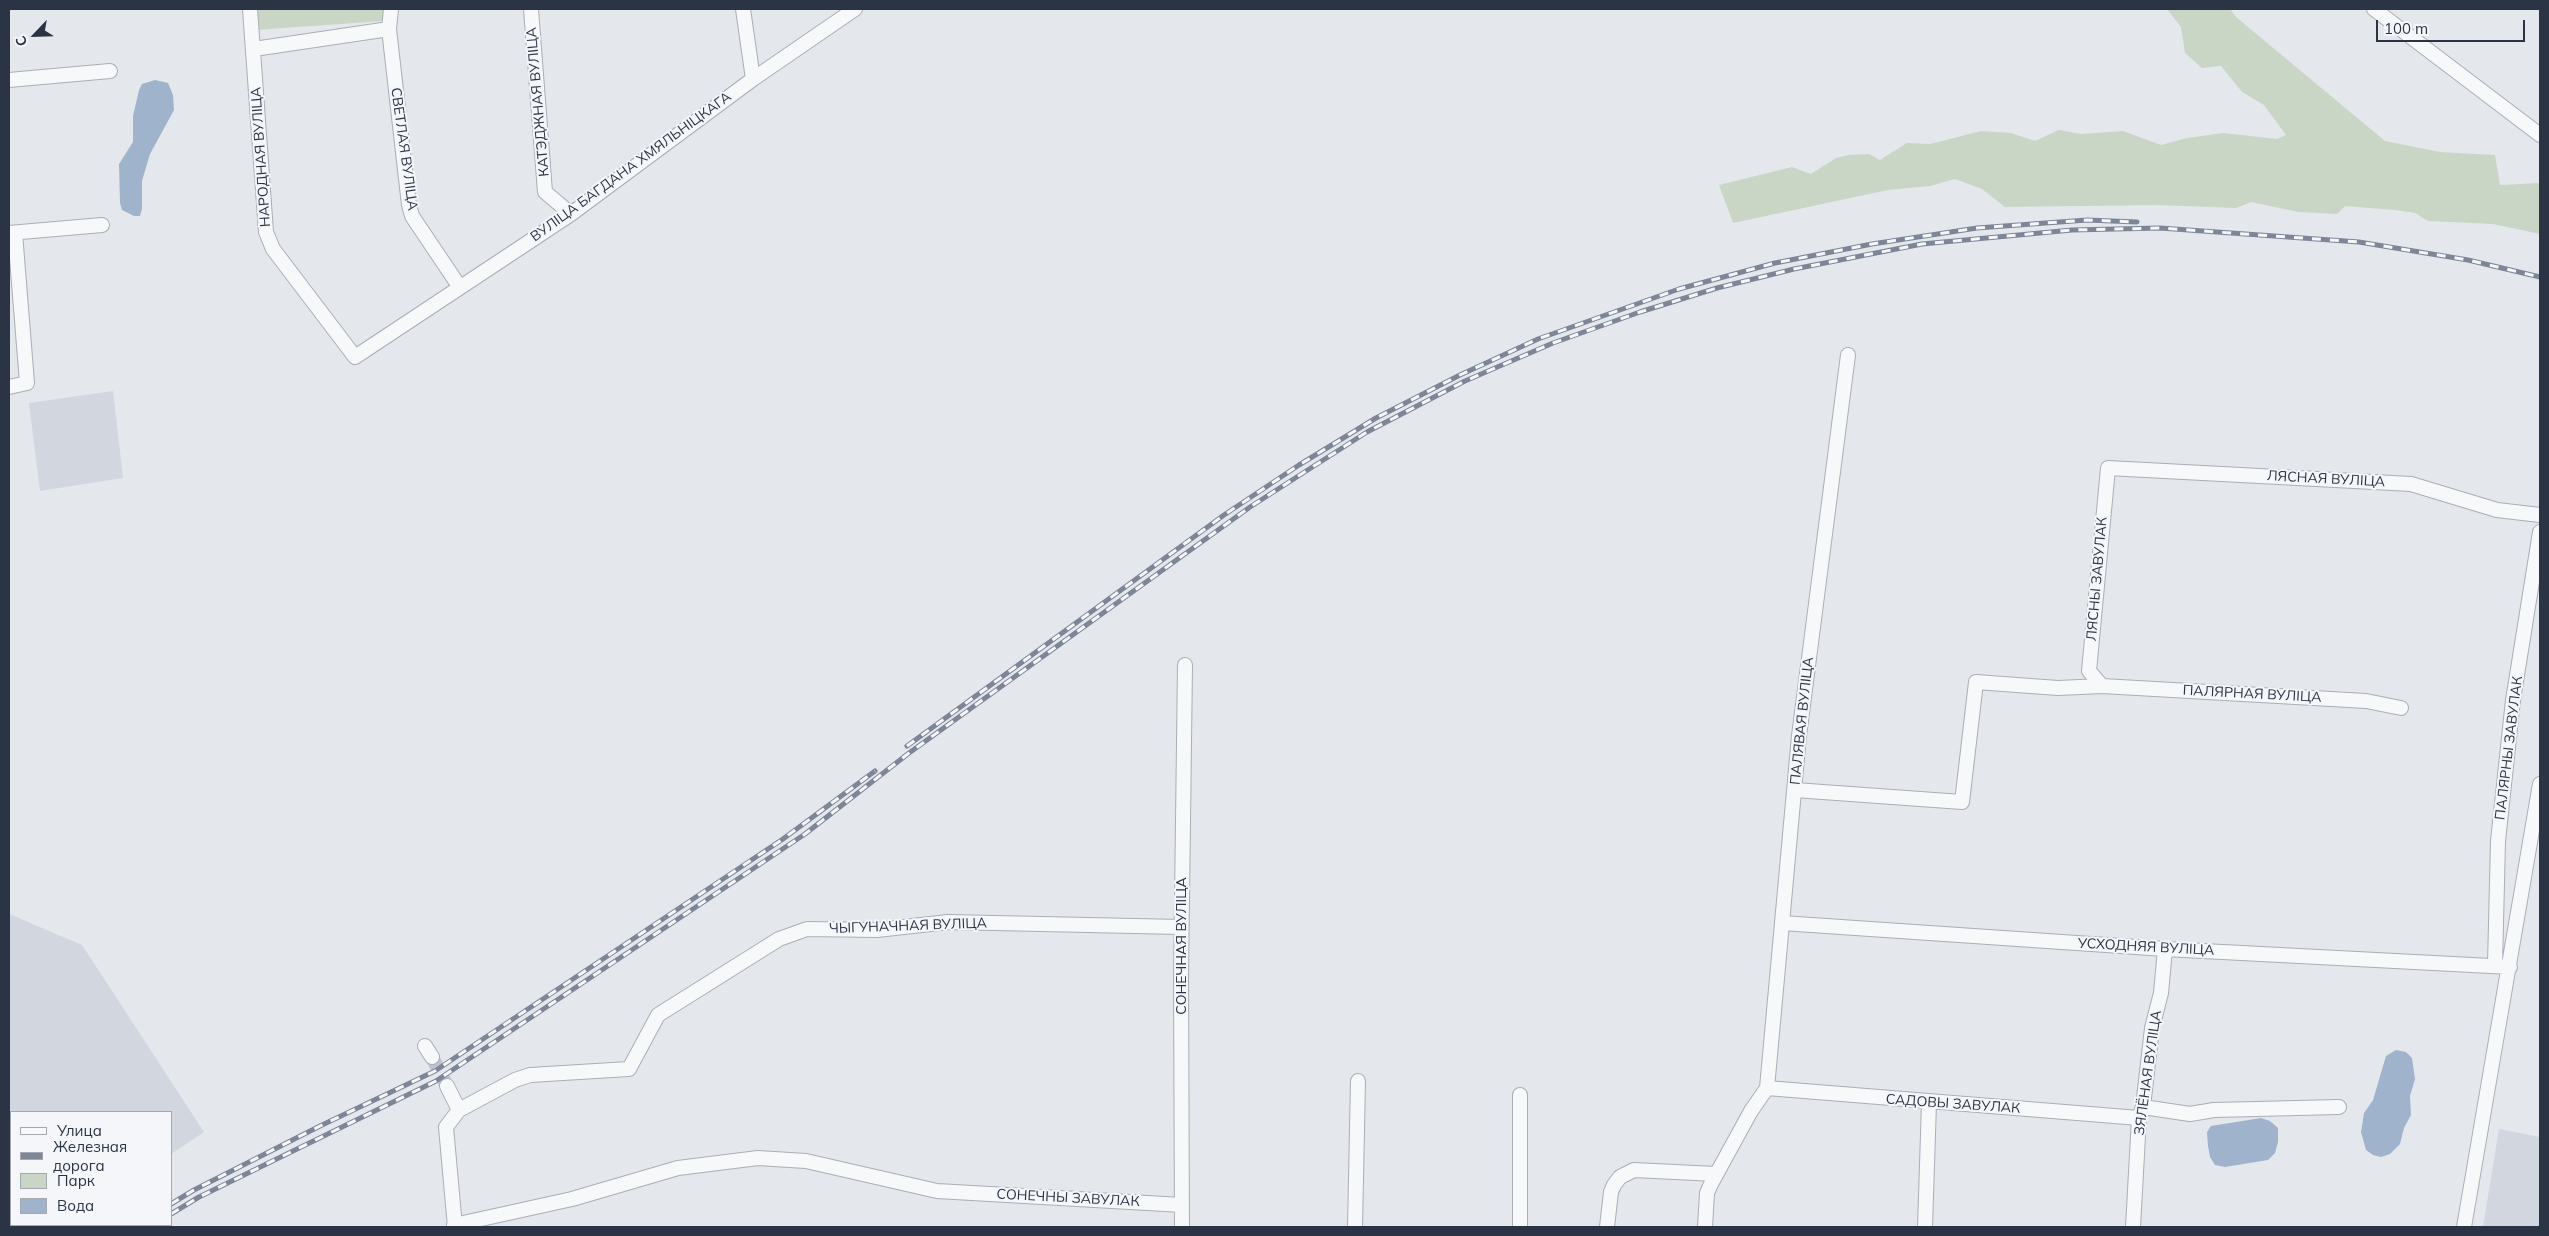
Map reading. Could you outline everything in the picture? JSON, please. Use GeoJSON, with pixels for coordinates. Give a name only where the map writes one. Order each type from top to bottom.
{"type":"FeatureCollection","features":[{"type":"Feature","properties":{"kind":"street","name":"НАРОДНАЯ ВУЛІЦА"},"geometry":{"type":"LineString","coordinates":[[250,9],[266,232],[273,249],[355,357]]}},
{"type":"Feature","properties":{"kind":"street","name":"СВЕТЛАЯ ВУЛІЦА"},"geometry":{"type":"LineString","coordinates":[[391,9],[389,29],[409,205],[412,216],[459,286]]}},
{"type":"Feature","properties":{"kind":"street","name":"КАТЭДЖНАЯ ВУЛІЦА"},"geometry":{"type":"LineString","coordinates":[[530,9],[545,192],[571,214]]}},
{"type":"Feature","properties":{"kind":"street"},"geometry":{"type":"LineString","coordinates":[[743,9],[753,79]]}},
{"type":"Feature","properties":{"kind":"street","name":"ВУЛІЦА БАГДАНА ХМЯЛЬНІЦКАГА"},"geometry":{"type":"LineString","coordinates":[[355,357],[459,286],[571,214],[753,79],[855,9]]}},
{"type":"Feature","properties":{"kind":"street"},"geometry":{"type":"LineString","coordinates":[[2374,9],[2540,135]]}},
{"type":"Feature","properties":{"kind":"street"},"geometry":{"type":"LineString","coordinates":[[254,49],[389,29]]}},
{"type":"Feature","properties":{"kind":"street"},"geometry":{"type":"LineString","coordinates":[[9,80],[110,71]]}},
{"type":"Feature","properties":{"kind":"street"},"geometry":{"type":"LineString","coordinates":[[9,387],[27,383],[12,233],[102,225]]}},
{"type":"Feature","properties":{"kind":"street","name":"ПАЛЯВАЯ ВУЛІЦА"},"geometry":{"type":"LineString","coordinates":[[1767,1088],[1799,736],[1848,356]]}},
{"type":"Feature","properties":{"kind":"street","name":"ЛЯСНАЯ ВУЛІЦА"},"geometry":{"type":"LineString","coordinates":[[2108,468],[2411,484],[2497,510],[2540,515]]}},
{"type":"Feature","properties":{"kind":"street","name":"ЛЯСНЫ ЗАВУЛАК"},"geometry":{"type":"LineString","coordinates":[[2089,671],[2108,468]]}},
{"type":"Feature","properties":{"kind":"street","name":"ПАЛЯРНЫ ЗАВУЛАК"},"geometry":{"type":"LineString","coordinates":[[2494,965],[2499,832],[2513,700],[2540,532]]}},
{"type":"Feature","properties":{"kind":"street","name":"СОНЕЧНАЯ ВУЛІЦА"},"geometry":{"type":"LineString","coordinates":[[1182,1227],[1181,927],[1185,665]]}},
{"type":"Feature","properties":{"kind":"street"},"geometry":{"type":"LineString","coordinates":[[2058,688],[2089,671],[2102,686]]}},
{"type":"Feature","properties":{"kind":"street"},"geometry":{"type":"LineString","coordinates":[[1795,790],[1962,802],[1976,682],[2058,688],[2102,686]]}},
{"type":"Feature","properties":{"kind":"street","name":"ПАЛЯРНАЯ ВУЛІЦА"},"geometry":{"type":"LineString","coordinates":[[2102,686],[2366,701],[2401,708]]}},
{"type":"Feature","properties":{"kind":"street"},"geometry":{"type":"LineString","coordinates":[[2464,1227],[2540,784]]}},
{"type":"Feature","properties":{"kind":"street","name":"ЧЫГУНАЧНАЯ ВУЛІЦА"},"geometry":{"type":"LineString","coordinates":[[459,1110],[515,1080],[530,1075],[628,1069],[658,1015],[779,940],[807,929],[877,930],[948,922],[1181,927]]}},
{"type":"Feature","properties":{"kind":"street","name":"УСХОДНЯЯ ВУЛІЦА"},"geometry":{"type":"LineString","coordinates":[[1782,924],[2165,949],[2510,967]]}},
{"type":"Feature","properties":{"kind":"street","name":"ЗЯЛЁНАЯ ВУЛІЦА"},"geometry":{"type":"LineString","coordinates":[[2133,1227],[2141,1112],[2152,1028],[2161,993],[2165,949]]}},
{"type":"Feature","properties":{"kind":"street"},"geometry":{"type":"LineString","coordinates":[[1355,1227],[1358,1081]]}},
{"type":"Feature","properties":{"kind":"street"},"geometry":{"type":"LineString","coordinates":[[447,1086],[459,1110],[446,1127],[454,1226]]}},
{"type":"Feature","properties":{"kind":"street"},"geometry":{"type":"LineString","coordinates":[[1705,1227],[1707,1192],[1750,1111],[1767,1088]]}},
{"type":"Feature","properties":{"kind":"street","name":"САДОВЫ ЗАВУЛАК"},"geometry":{"type":"LineString","coordinates":[[1767,1088],[1928,1103],[2190,1114],[2214,1110],[2338,1106]]}},
{"type":"Feature","properties":{"kind":"street"},"geometry":{"type":"LineString","coordinates":[[1520,1095],[1520,1227]]}},
{"type":"Feature","properties":{"kind":"street"},"geometry":{"type":"LineString","coordinates":[[1925,1227],[1928,1103]]}},
{"type":"Feature","properties":{"kind":"street","name":"СОНЕЧНЫ ЗАВУЛАК"},"geometry":{"type":"LineString","coordinates":[[454,1226],[563,1202],[678,1168],[758,1158],[806,1161],[937,1190],[954,1192],[1182,1205]]}},
{"type":"Feature","properties":{"kind":"street"},"geometry":{"type":"LineString","coordinates":[[1607,1227],[1611,1192],[1614,1185],[1620,1177],[1634,1170],[1716,1174]]}},
{"type":"Feature","properties":{"kind":"shaded area"},"geometry":{"type":"Polygon","coordinates":[[[113,391],[123,478],[40,491],[29,403],[113,391]]]}},
{"type":"Feature","properties":{"kind":"shaded area"},"geometry":{"type":"Polygon","coordinates":[[[9,914],[82,945],[204,1132],[172,1153],[172,1111],[10,1111],[10,1226],[59,1226],[9,1227],[9,914]]]}},
{"type":"Feature","properties":{"kind":"shaded area"},"geometry":{"type":"Polygon","coordinates":[[[2499,1129],[2540,1137],[2540,1227],[2483,1227],[2499,1129]]]}},
{"type":"Feature","properties":{"kind":"green space"},"geometry":{"type":"Polygon","coordinates":[[[253,9],[386,9],[383,21],[255,30],[253,9]]]}},
{"type":"Feature","properties":{"kind":"green space"},"geometry":{"type":"Polygon","coordinates":[[[2167,9],[2230,9],[2236,17],[2385,141],[2440,152],[2495,155],[2500,185],[2540,183],[2540,234],[2493,224],[2428,221],[2415,213],[2345,206],[2337,214],[2298,212],[2251,202],[2236,208],[2157,205],[2005,207],[1982,189],[1955,179],[1930,186],[1888,190],[1733,223],[1719,185],[1792,167],[1811,174],[1836,158],[1849,155],[1869,154],[1880,160],[1907,143],[1930,144],[1981,131],[2011,133],[2035,141],[2059,130],[2081,134],[2123,131],[2161,145],[2187,138],[2223,133],[2277,139],[2286,135],[2264,105],[2242,92],[2221,66],[2202,68],[2185,53],[2181,27],[2167,9]]]}},
{"type":"Feature","properties":{"kind":"water"},"geometry":{"type":"Polygon","coordinates":[[[155,80],[168,83],[173,95],[174,110],[150,154],[142,181],[142,209],[140,216],[134,216],[122,210],[120,203],[119,164],[133,142],[133,116],[139,90],[142,84],[155,80]]]}},
{"type":"Feature","properties":{"kind":"water"},"geometry":{"type":"Polygon","coordinates":[[[2396,1050],[2406,1052],[2412,1058],[2415,1079],[2410,1096],[2411,1115],[2404,1128],[2400,1144],[2390,1154],[2381,1157],[2373,1155],[2366,1150],[2361,1132],[2364,1113],[2373,1100],[2386,1056],[2396,1050]]]}},
{"type":"Feature","properties":{"kind":"water"},"geometry":{"type":"Polygon","coordinates":[[[2261,1118],[2270,1121],[2278,1128],[2278,1142],[2275,1153],[2268,1160],[2225,1167],[2215,1165],[2210,1157],[2208,1146],[2207,1132],[2211,1126],[2261,1118]]]}},
{"type":"Feature","properties":{"kind":"tunnel"},"geometry":{"type":"LineString","coordinates":[[432,1057],[447,1086]]}},
{"type":"Feature","properties":{"kind":"railway"},"geometry":{"type":"LineString","coordinates":[[907,746],[1224,515],[1299,465],[1376,418],[1460,375],[1538,339],[1679,289],[1775,263],[1872,244],[1977,228],[2087,220],[2137,222]]}},
{"type":"Feature","properties":{"kind":"railway"},"geometry":{"type":"LineString","coordinates":[[172,1213],[199,1197],[436,1081],[805,834],[909,753],[1250,507],[1367,432],[1465,381],[1553,343],[1640,312],[1717,288],[1794,269],[1922,244],[2072,230],[2160,228],[2359,242],[2468,260],[2540,277]]}},
{"type":"Feature","properties":{"kind":"railway"},"geometry":{"type":"LineString","coordinates":[[172,1203],[194,1190],[320,1126],[435,1071],[783,839],[875,771]]}}]}
